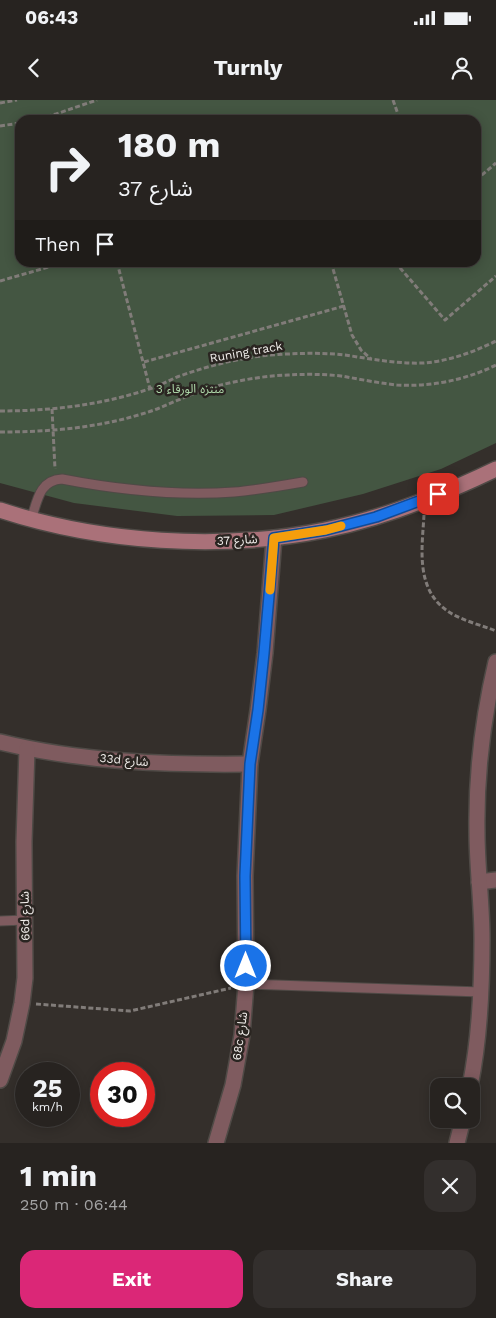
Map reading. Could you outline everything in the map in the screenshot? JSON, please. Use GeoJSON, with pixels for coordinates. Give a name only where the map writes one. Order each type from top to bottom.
{"type":"FeatureCollection","features":[{"type":"Feature","properties":{"kind":"street","name":"شارع 37"},"geometry":{"type":"LineString","coordinates":[[0,510],[31,520],[95,534],[155,540],[215,541],[274,538],[326,530],[376,517],[465,484],[496,469]]}},
{"type":"Feature","properties":{"kind":"street","name":"68c شارع"},"geometry":{"type":"LineString","coordinates":[[216,1143],[233,1085],[242,1035],[246,984],[245,876],[250,764],[258,710],[274,538]]}},
{"type":"Feature","properties":{"kind":"street"},"geometry":{"type":"LineString","coordinates":[[471,1078],[481,992],[482,937],[477,832],[478,782],[483,732],[496,662]]}},
{"type":"Feature","properties":{"kind":"street","name":"33d شارع"},"geometry":{"type":"LineString","coordinates":[[0,742],[27,748],[138,762],[194,765],[250,764]]}},
{"type":"Feature","properties":{"kind":"street","name":"66d شارع"},"geometry":{"type":"LineString","coordinates":[[0,1080],[14,1041],[25,978],[24,842],[27,748]]}},
{"type":"Feature","properties":{"kind":"street"},"geometry":{"type":"LineString","coordinates":[[479,882],[496,880]]}},
{"type":"Feature","properties":{"kind":"street"},"geometry":{"type":"LineString","coordinates":[[457,1143],[461,1128]]}},
{"type":"Feature","properties":{"kind":"lane"},"geometry":{"type":"LineString","coordinates":[[31,520],[38,498],[44,487],[48,482],[62,479],[130,490],[191,493],[234,492],[303,482]]}},
{"type":"Feature","properties":{"kind":"lane"},"geometry":{"type":"LineString","coordinates":[[0,921],[25,920]]}},
{"type":"Feature","properties":{"kind":"lane"},"geometry":{"type":"LineString","coordinates":[[246,984],[481,992]]}},
{"type":"Feature","properties":{"kind":"path"},"geometry":{"type":"LineString","coordinates":[[0,104],[17,100]]}},
{"type":"Feature","properties":{"kind":"path"},"geometry":{"type":"LineString","coordinates":[[52,115],[96,100]]}},
{"type":"Feature","properties":{"kind":"path"},"geometry":{"type":"LineString","coordinates":[[393,100],[398,115]]}},
{"type":"Feature","properties":{"kind":"path"},"geometry":{"type":"LineString","coordinates":[[0,126],[15,124]]}},
{"type":"Feature","properties":{"kind":"path"},"geometry":{"type":"LineString","coordinates":[[481,176],[496,163]]}},
{"type":"Feature","properties":{"kind":"path"},"geometry":{"type":"LineString","coordinates":[[0,280],[48,267]]}},
{"type":"Feature","properties":{"kind":"path"},"geometry":{"type":"LineString","coordinates":[[118,267],[150,389]]}},
{"type":"Feature","properties":{"kind":"path"},"geometry":{"type":"LineString","coordinates":[[332,267],[352,335],[361,350],[372,359]]}},
{"type":"Feature","properties":{"kind":"path"},"geometry":{"type":"LineString","coordinates":[[399,267],[445,320],[496,276]]}},
{"type":"Feature","properties":{"kind":"path"},"geometry":{"type":"LineString","coordinates":[[144,362],[344,306]]}},
{"type":"Feature","properties":{"kind":"path","name":"Runing track"},"geometry":{"type":"LineString","coordinates":[[0,411],[52,408],[118,398],[150,389],[203,368],[258,356],[315,353],[399,363],[426,362],[453,358],[479,350],[496,341]]}},
{"type":"Feature","properties":{"kind":"path"},"geometry":{"type":"LineString","coordinates":[[0,432],[89,426],[123,419],[157,409],[209,388],[261,378],[314,374],[341,376],[398,385],[428,384],[458,379],[487,370],[496,365]]}},
{"type":"Feature","properties":{"kind":"path"},"geometry":{"type":"LineString","coordinates":[[52,408],[55,480]]}},
{"type":"Feature","properties":{"kind":"path"},"geometry":{"type":"LineString","coordinates":[[424,500],[422,572],[428,588],[436,601],[449,612],[496,631]]}},
{"type":"Feature","properties":{"kind":"path"},"geometry":{"type":"LineString","coordinates":[[22,1003],[130,1011],[246,984]]}},
{"type":"Feature","properties":{"kind":"green space","name":"منتزه الورقاء 3"},"geometry":{"type":"Polygon","coordinates":[[[0,100],[496,100],[496,443],[441,469],[363,494],[274,515],[177,516],[74,503],[0,483],[0,100]]]}},
{"type":"Feature","properties":{"kind":"slow traffic"},"geometry":{"type":"LineString","coordinates":[[270,590],[274,538],[341,526]]}},
{"type":"Feature","properties":{"kind":"route"},"geometry":{"type":"LineString","coordinates":[[246,966],[245,876],[250,764],[258,710],[274,538],[326,530],[376,517],[438,494]]}}]}
